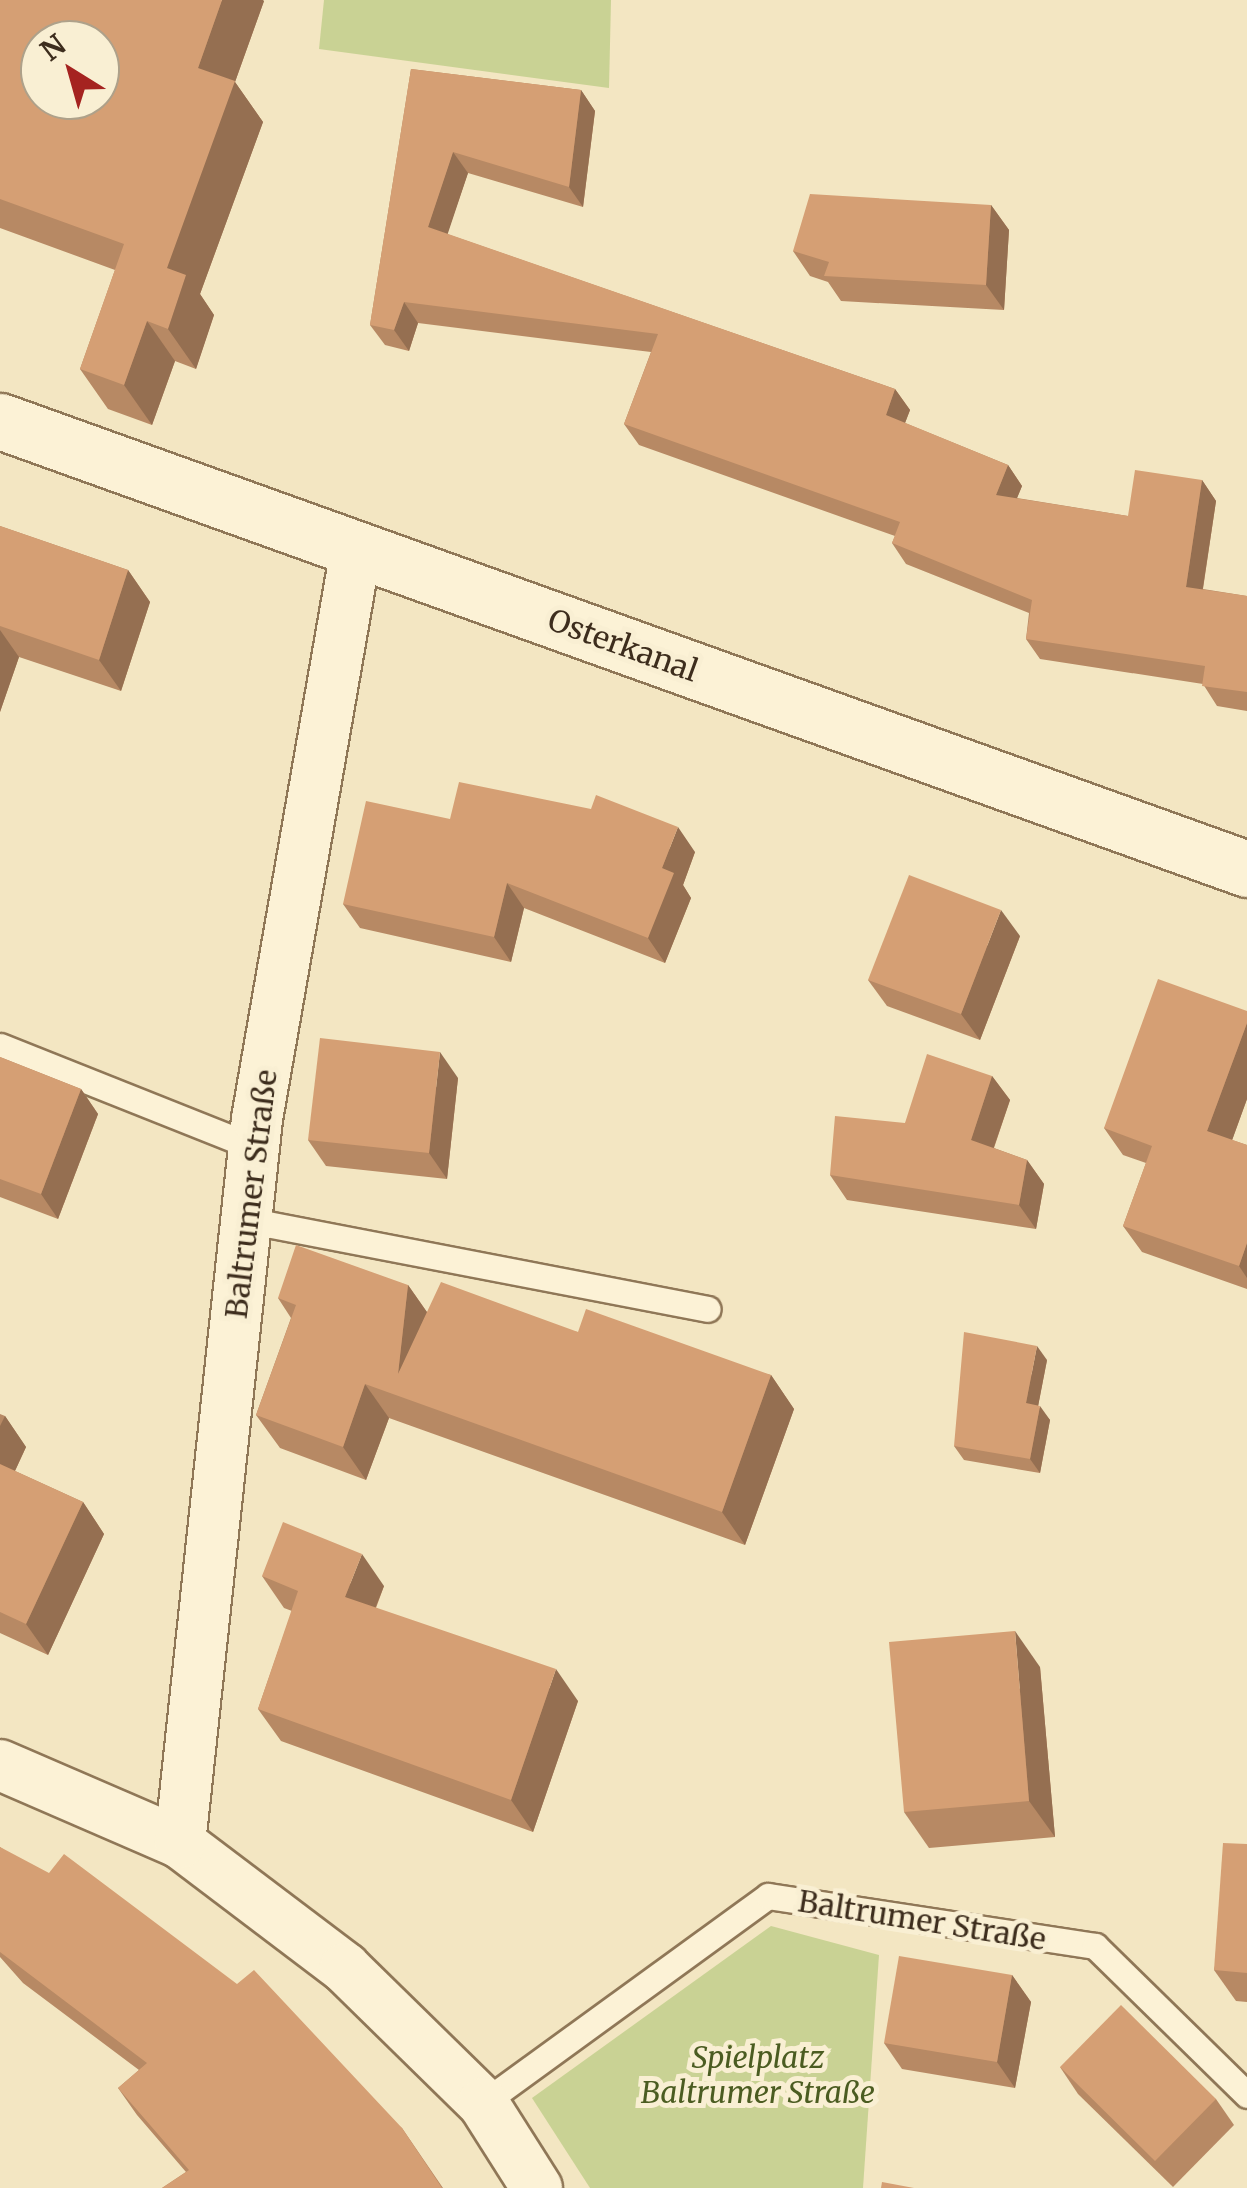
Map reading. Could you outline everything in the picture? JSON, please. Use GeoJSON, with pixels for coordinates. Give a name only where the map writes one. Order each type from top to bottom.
{"type":"FeatureCollection","features":[{"type":"Feature","properties":{"kind":"main road","name":"Osterkanal"},"geometry":{"type":"LineString","coordinates":[[0,421],[1247,869]]}},
{"type":"Feature","properties":{"kind":"street","name":"Baltrumer Straße"},"geometry":{"type":"LineString","coordinates":[[180,1843],[254,1147],[356,550]]}},
{"type":"Feature","properties":{"kind":"street"},"geometry":{"type":"LineString","coordinates":[[0,1765],[180,1843],[345,1968],[482,2103],[537,2188]]}},
{"type":"Feature","properties":{"kind":"lane"},"geometry":{"type":"LineString","coordinates":[[0,1046],[254,1147]]}},
{"type":"Feature","properties":{"kind":"lane"},"geometry":{"type":"LineString","coordinates":[[246,1220],[707,1309]]}},
{"type":"Feature","properties":{"kind":"lane","name":"Baltrumer Straße"},"geometry":{"type":"LineString","coordinates":[[482,2103],[768,1896],[1095,1946],[1247,2095]]}},
{"type":"Feature","properties":{"kind":"green space"},"geometry":{"type":"Polygon","coordinates":[[[324,0],[611,0],[609,88],[319,49],[324,0]]]}},
{"type":"Feature","properties":{"kind":"green space","name":"Spielplatz Baltrumer Straße"},"geometry":{"type":"Polygon","coordinates":[[[771,1926],[879,1955],[863,2188],[590,2188],[532,2098],[771,1926]]]}},
{"type":"Feature","properties":{"kind":"building"},"geometry":{"type":"Polygon","coordinates":[[[0,0],[222,0],[198,68],[235,81],[167,268],[186,275],[168,329],[147,321],[124,385],[80,369],[124,244],[0,199],[0,0]]]}},
{"type":"Feature","properties":{"kind":"building"},"geometry":{"type":"Polygon","coordinates":[[[411,69],[581,90],[569,187],[453,152],[428,227],[895,389],[886,415],[1008,465],[996,495],[1128,516],[1135,470],[1202,480],[1186,587],[1247,596],[1247,692],[1202,686],[1205,666],[1026,639],[1032,600],[892,543],[900,522],[624,424],[658,334],[404,302],[394,330],[370,325],[411,69]]]}},
{"type":"Feature","properties":{"kind":"building"},"geometry":{"type":"Polygon","coordinates":[[[810,194],[991,205],[986,285],[824,276],[829,262],[793,251],[810,194]]]}},
{"type":"Feature","properties":{"kind":"building"},"geometry":{"type":"Polygon","coordinates":[[[0,526],[128,570],[99,660],[0,626],[0,526]]]}},
{"type":"Feature","properties":{"kind":"building"},"geometry":{"type":"Polygon","coordinates":[[[459,782],[591,809],[596,795],[678,827],[662,868],[674,873],[648,938],[507,883],[494,937],[343,904],[366,801],[450,819],[459,782]]]}},
{"type":"Feature","properties":{"kind":"building"},"geometry":{"type":"Polygon","coordinates":[[[909,875],[1001,910],[961,1014],[868,980],[909,875]]]}},
{"type":"Feature","properties":{"kind":"building"},"geometry":{"type":"Polygon","coordinates":[[[1158,979],[1247,1011],[1247,1023],[1207,1131],[1247,1145],[1247,1243],[1239,1266],[1123,1226],[1152,1146],[1104,1128],[1158,979]]]}},
{"type":"Feature","properties":{"kind":"building"},"geometry":{"type":"Polygon","coordinates":[[[320,1038],[440,1052],[429,1153],[308,1140],[320,1038]]]}},
{"type":"Feature","properties":{"kind":"building"},"geometry":{"type":"Polygon","coordinates":[[[927,1054],[992,1076],[971,1140],[1027,1160],[1019,1205],[830,1175],[835,1116],[905,1123],[927,1054]]]}},
{"type":"Feature","properties":{"kind":"building"},"geometry":{"type":"Polygon","coordinates":[[[0,1057],[81,1089],[41,1194],[0,1179],[0,1057]]]}},
{"type":"Feature","properties":{"kind":"building"},"geometry":{"type":"Polygon","coordinates":[[[296,1245],[408,1285],[398,1374],[441,1282],[578,1332],[586,1309],[771,1375],[722,1512],[365,1384],[343,1447],[256,1415],[296,1305],[278,1298],[296,1245]]]}},
{"type":"Feature","properties":{"kind":"building"},"geometry":{"type":"Polygon","coordinates":[[[964,1332],[1037,1346],[1026,1403],[1040,1406],[1030,1459],[954,1446],[964,1332]]]}},
{"type":"Feature","properties":{"kind":"building"},"geometry":{"type":"Polygon","coordinates":[[[0,1464],[83,1502],[26,1624],[0,1612],[0,1464]]]}},
{"type":"Feature","properties":{"kind":"building"},"geometry":{"type":"Polygon","coordinates":[[[283,1522],[362,1554],[345,1597],[556,1669],[511,1800],[258,1709],[298,1591],[262,1576],[283,1522]]]}},
{"type":"Feature","properties":{"kind":"building"},"geometry":{"type":"Polygon","coordinates":[[[1015,1631],[1029,1801],[904,1812],[889,1642],[1015,1631]]]}},
{"type":"Feature","properties":{"kind":"building"},"geometry":{"type":"Polygon","coordinates":[[[1223,1843],[1247,1844],[1247,1973],[1214,1970],[1223,1843]]]}},
{"type":"Feature","properties":{"kind":"building"},"geometry":{"type":"Polygon","coordinates":[[[0,1847],[49,1873],[64,1854],[237,1984],[254,1970],[402,2128],[442,2188],[162,2188],[189,2170],[118,2088],[147,2063],[0,1952],[0,1847]]]}},
{"type":"Feature","properties":{"kind":"building"},"geometry":{"type":"Polygon","coordinates":[[[899,1956],[1012,1975],[997,2062],[884,2043],[899,1956]]]}},
{"type":"Feature","properties":{"kind":"building"},"geometry":{"type":"Polygon","coordinates":[[[1121,2005],[1216,2099],[1155,2161],[1060,2067],[1121,2005]]]}},
{"type":"Feature","properties":{"kind":"building"},"geometry":{"type":"Polygon","coordinates":[[[882,2182],[914,2188],[881,2188],[882,2182]]]}}]}
